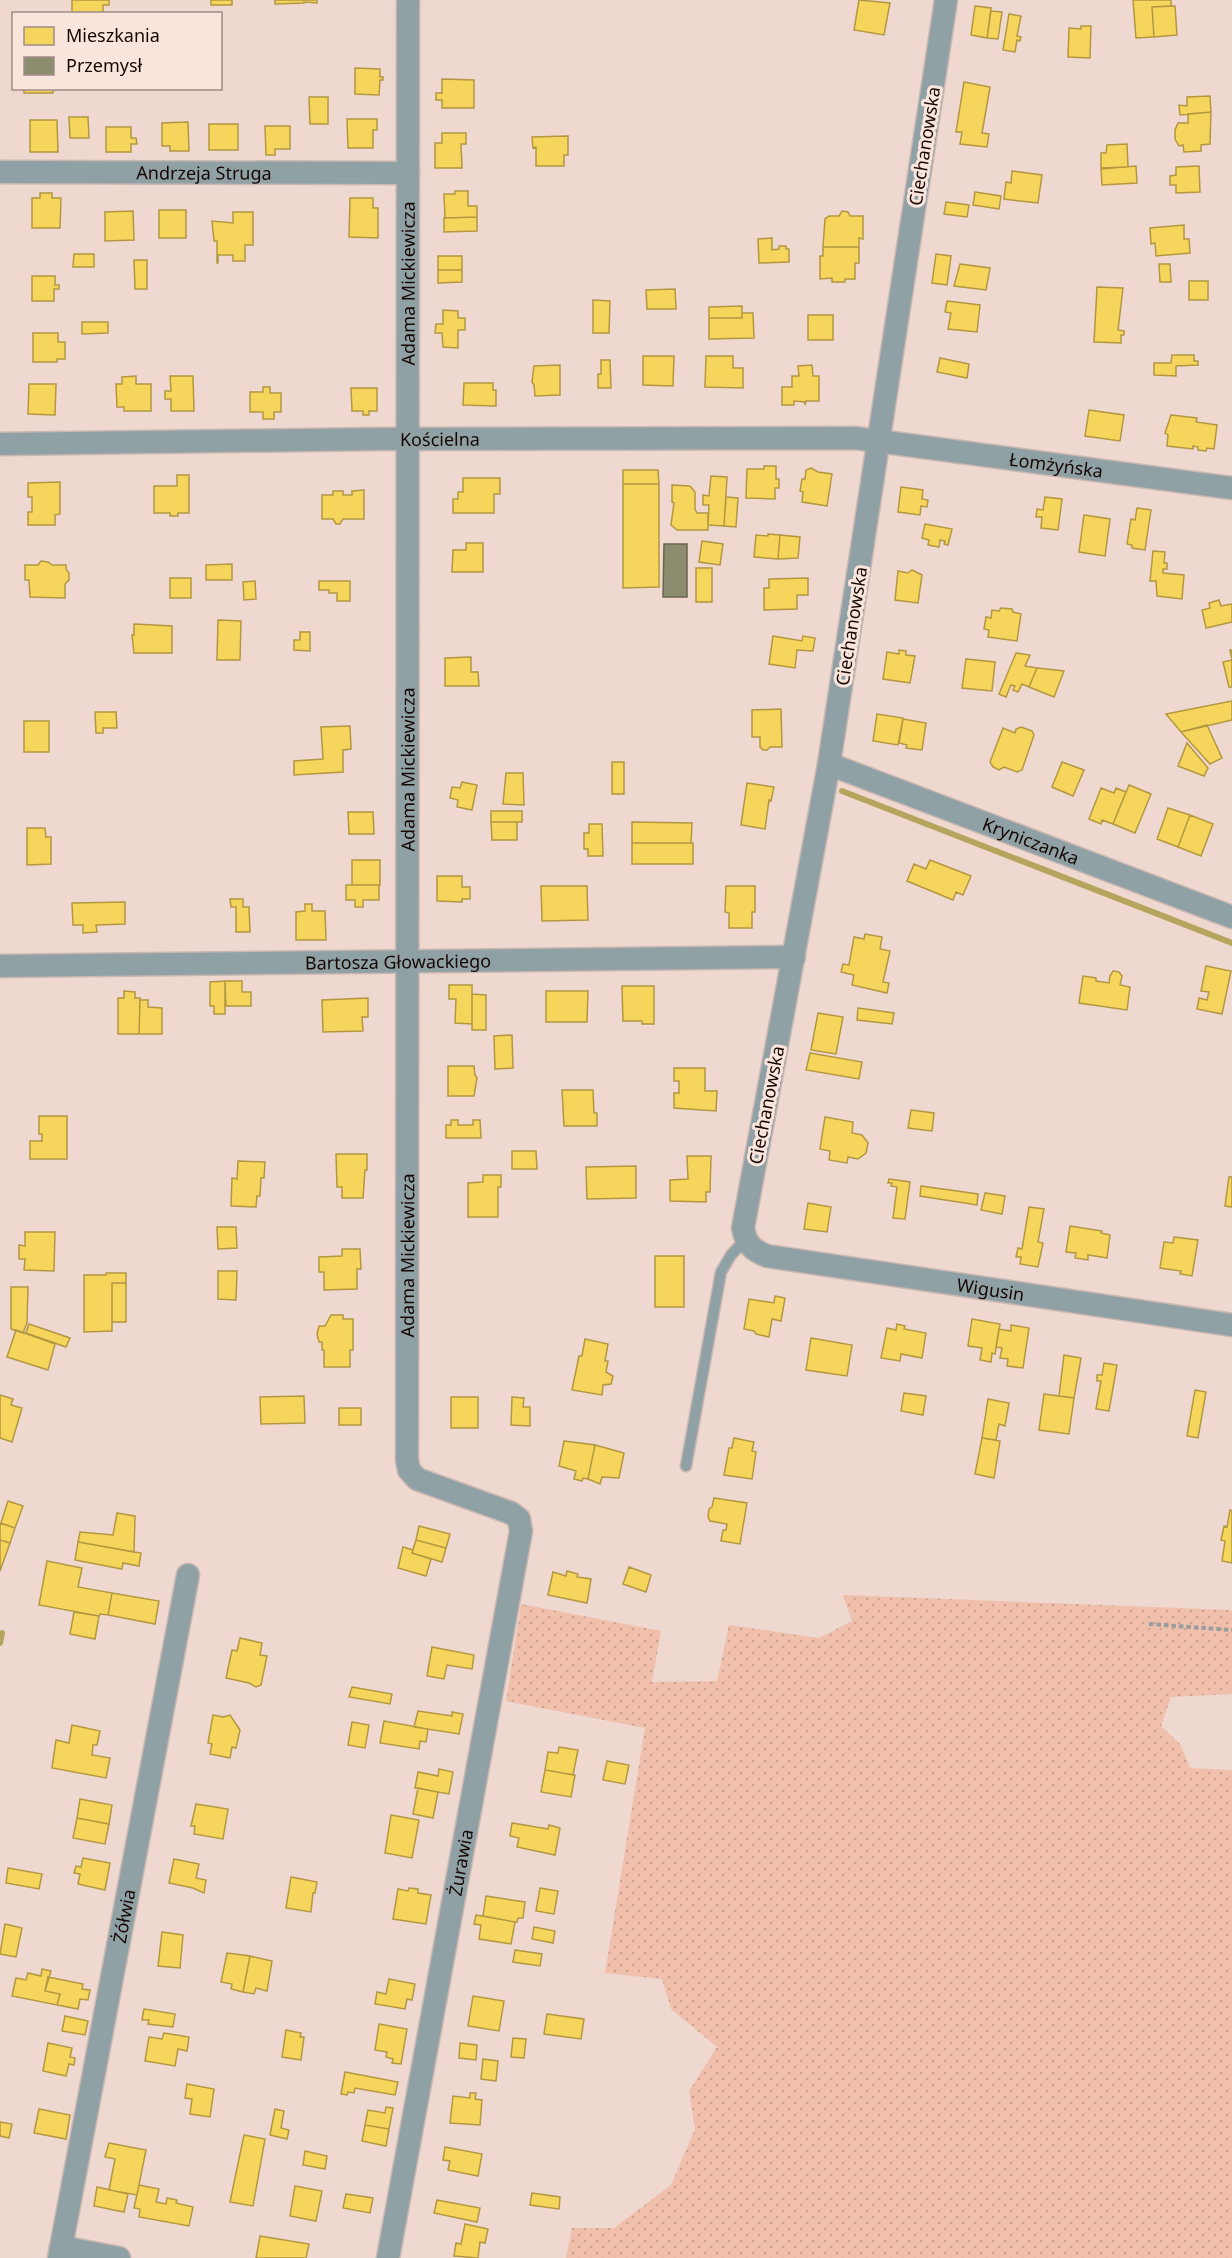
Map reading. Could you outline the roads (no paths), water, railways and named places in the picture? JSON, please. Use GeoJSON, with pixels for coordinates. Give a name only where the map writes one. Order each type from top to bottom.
{"type":"FeatureCollection","features":[{"type":"Feature","properties":{"kind":"street","name":"Adama Mickiewicza"},"geometry":{"type":"LineString","coordinates":[[408,0],[407,1460],[409,1470],[417,1479],[472,1500]]}},
{"type":"Feature","properties":{"kind":"street","name":"Ciechanowska"},"geometry":{"type":"LineString","coordinates":[[748,1244],[743,1228],[830,764],[946,0]]}},
{"type":"Feature","properties":{"kind":"street","name":"Andrzeja Struga"},"geometry":{"type":"LineString","coordinates":[[0,172],[408,173]]}},
{"type":"Feature","properties":{"kind":"street","name":"Kościelna"},"geometry":{"type":"LineString","coordinates":[[0,444],[407,439],[852,438],[879,441]]}},
{"type":"Feature","properties":{"kind":"street","name":"Łomżyńska"},"geometry":{"type":"LineString","coordinates":[[879,441],[1232,488]]}},
{"type":"Feature","properties":{"kind":"street","name":"Kryniczanka"},"geometry":{"type":"LineString","coordinates":[[830,764],[1232,917]]}},
{"type":"Feature","properties":{"kind":"street","name":"Bartosza Głowackiego"},"geometry":{"type":"LineString","coordinates":[[0,966],[794,957]]}},
{"type":"Feature","properties":{"kind":"street","name":"Wigusin"},"geometry":{"type":"LineString","coordinates":[[748,1244],[767,1256],[1232,1325]]}},
{"type":"Feature","properties":{"kind":"street","name":"Żurawia"},"geometry":{"type":"LineString","coordinates":[[388,2258],[521,1530],[519,1519],[511,1513],[472,1500]]}},
{"type":"Feature","properties":{"kind":"street","name":"Żółwia"},"geometry":{"type":"LineString","coordinates":[[60,2253],[188,1575]]}},
{"type":"Feature","properties":{"kind":"street"},"geometry":{"type":"LineString","coordinates":[[60,2253],[118,2258]]}},
{"type":"Feature","properties":{"kind":"lane"},"geometry":{"type":"LineString","coordinates":[[686,1466],[721,1272],[731,1255],[748,1244]]}},
{"type":"Feature","properties":{"kind":"waterway"},"geometry":{"type":"LineString","coordinates":[[842,791],[1232,943]]}},
{"type":"Feature","properties":{"kind":"waterway"},"geometry":{"type":"LineString","coordinates":[[0,1643],[2,1633]]}}]}
